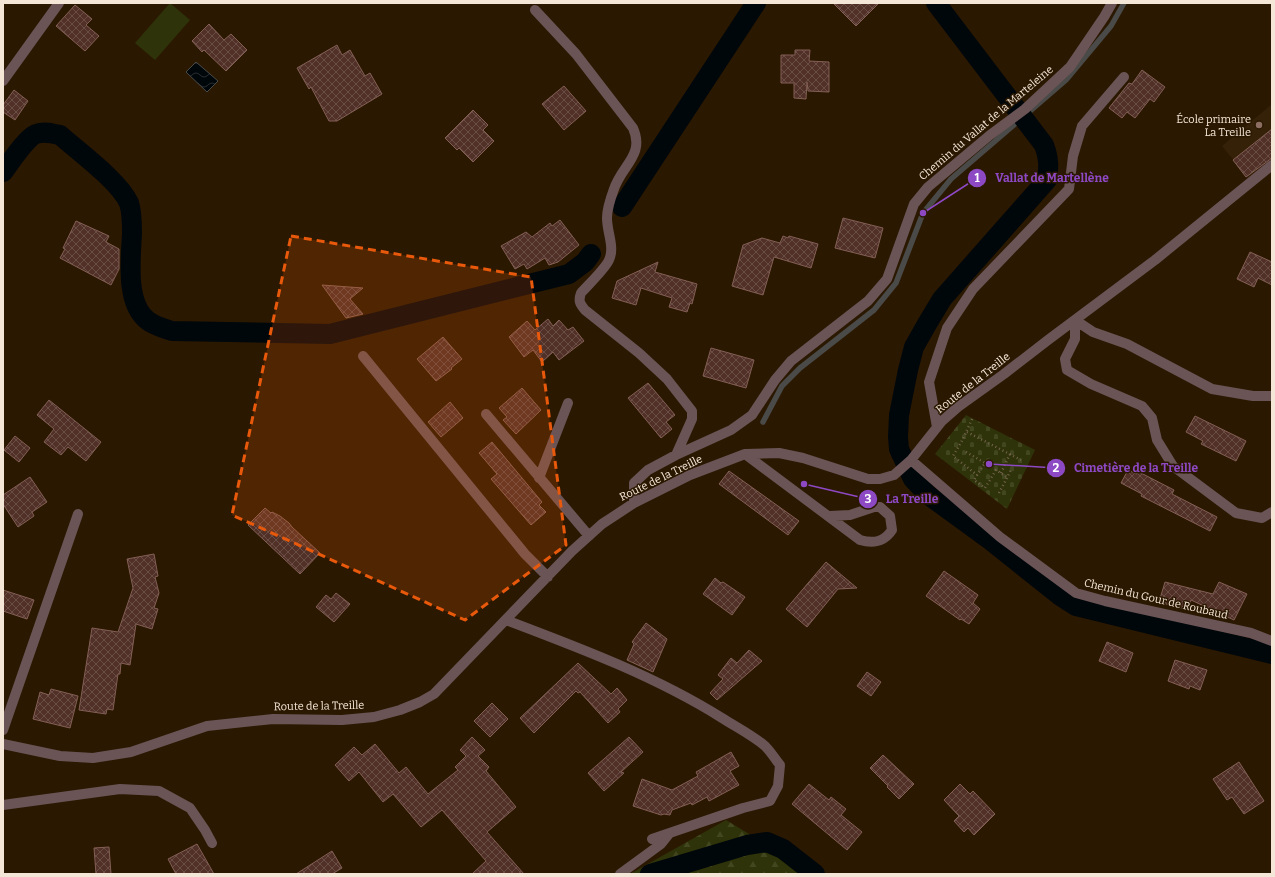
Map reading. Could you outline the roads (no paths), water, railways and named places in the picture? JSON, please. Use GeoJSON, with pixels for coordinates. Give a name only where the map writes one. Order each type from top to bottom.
{"type":"FeatureCollection","features":[{"type":"Feature","properties":{"kind":"street"},"geometry":{"type":"LineString","coordinates":[[3,81],[59,3]]}},
{"type":"Feature","properties":{"kind":"street","name":"Chemin du Vallat de la Marteleine"},"geometry":{"type":"LineString","coordinates":[[634,503],[634,483],[648,470],[676,455],[731,430],[752,415],[775,380],[791,361],[868,301],[887,279],[914,204],[928,187],[990,135],[1024,110],[1065,73],[1112,3]]}},
{"type":"Feature","properties":{"kind":"street"},"geometry":{"type":"LineString","coordinates":[[535,10],[576,54],[633,128],[637,138],[637,146],[634,154],[614,188],[607,217],[612,251],[608,262],[581,293],[579,298],[580,303],[585,310],[639,353],[666,379],[692,411],[692,419],[676,455]]}},
{"type":"Feature","properties":{"kind":"street"},"geometry":{"type":"LineString","coordinates":[[937,427],[929,382],[947,328],[973,289],[1069,189],[1073,156],[1082,126],[1124,77]]}},
{"type":"Feature","properties":{"kind":"street","name":"Route de la Treille"},"geometry":{"type":"LineString","coordinates":[[3,744],[60,756],[93,758],[131,752],[207,726],[273,719],[342,720],[374,717],[400,710],[420,702],[434,694],[602,524],[634,503],[690,475],[745,454],[779,453],[792,455],[868,479],[880,479],[894,475],[912,459],[937,427],[958,407],[1155,260],[1272,166]]}},
{"type":"Feature","properties":{"kind":"street"},"geometry":{"type":"LineString","coordinates":[[1075,320],[1093,332],[1127,344],[1212,388],[1253,396],[1272,396]]}},
{"type":"Feature","properties":{"kind":"street"},"geometry":{"type":"LineString","coordinates":[[1075,320],[1074,339],[1065,359],[1067,370],[1091,384],[1142,406],[1152,418],[1157,440],[1173,466],[1236,514],[1262,518],[1272,512]]}},
{"type":"Feature","properties":{"kind":"street"},"geometry":{"type":"LineString","coordinates":[[363,356],[525,554],[548,577]]}},
{"type":"Feature","properties":{"kind":"street"},"geometry":{"type":"LineString","coordinates":[[539,478],[568,403]]}},
{"type":"Feature","properties":{"kind":"street"},"geometry":{"type":"LineString","coordinates":[[486,414],[589,536]]}},
{"type":"Feature","properties":{"kind":"street"},"geometry":{"type":"LineString","coordinates":[[745,454],[830,516],[860,540],[866,542],[880,541],[888,536],[892,530],[890,516],[880,507],[874,507],[850,515],[830,516]]}},
{"type":"Feature","properties":{"kind":"street","name":"Chemin du Gour de Roubaud"},"geometry":{"type":"LineString","coordinates":[[912,459],[1000,538],[1076,593],[1105,601],[1251,633],[1272,641]]}},
{"type":"Feature","properties":{"kind":"street"},"geometry":{"type":"LineString","coordinates":[[3,730],[78,514]]}},
{"type":"Feature","properties":{"kind":"street"},"geometry":{"type":"LineString","coordinates":[[506,620],[573,645],[617,664],[700,704],[765,747],[780,765],[778,786],[770,801],[743,808],[652,839]]}},
{"type":"Feature","properties":{"kind":"street"},"geometry":{"type":"LineString","coordinates":[[3,805],[120,789],[159,791],[190,808],[206,830],[212,844]]}},
{"type":"Feature","properties":{"kind":"street"},"geometry":{"type":"LineString","coordinates":[[620,874],[661,844],[669,834]]}},
{"type":"Feature","properties":{"kind":"water"},"geometry":{"type":"Polygon","coordinates":[[[196,62],[218,81],[207,92],[186,72],[196,62]]]}},
{"type":"Feature","properties":{"kind":"waterway"},"geometry":{"type":"LineString","coordinates":[[622,207],[756,3]]}},
{"type":"Feature","properties":{"kind":"waterway"},"geometry":{"type":"LineString","coordinates":[[936,3],[1044,145],[1048,158],[1048,171],[1047,180],[942,299],[914,347],[899,415],[898,437],[899,449],[913,479],[927,494],[990,540],[1059,595],[1076,606],[1272,654]]}},
{"type":"Feature","properties":{"kind":"waterway"},"geometry":{"type":"LineString","coordinates":[[763,422],[782,386],[800,368],[874,310],[896,283],[923,213],[951,179],[1066,80],[1111,26],[1124,3]]}},
{"type":"Feature","properties":{"kind":"waterway"},"geometry":{"type":"LineString","coordinates":[[3,172],[18,151],[32,136],[45,132],[60,135],[108,176],[124,194],[130,207],[132,226],[131,279],[135,302],[140,312],[147,320],[172,331],[330,334],[569,274],[585,262],[591,254]]}},
{"type":"Feature","properties":{"kind":"waterway"},"geometry":{"type":"LineString","coordinates":[[650,874],[747,845],[767,842],[783,849],[815,874]]}},
{"type":"Feature","properties":{"kind":"place","name":"École primaire La Treille"},"geometry":{"type":"Point","coordinates":[1259,125]}},
{"type":"Feature","properties":{"kind":"place","name":"Vallat de Martellène"},"geometry":{"type":"Point","coordinates":[923,213]}},
{"type":"Feature","properties":{"kind":"place","name":"Cimetière de la Treille"},"geometry":{"type":"Point","coordinates":[989,464]}},
{"type":"Feature","properties":{"kind":"place","name":"La Treille"},"geometry":{"type":"Point","coordinates":[804,484]}}]}
